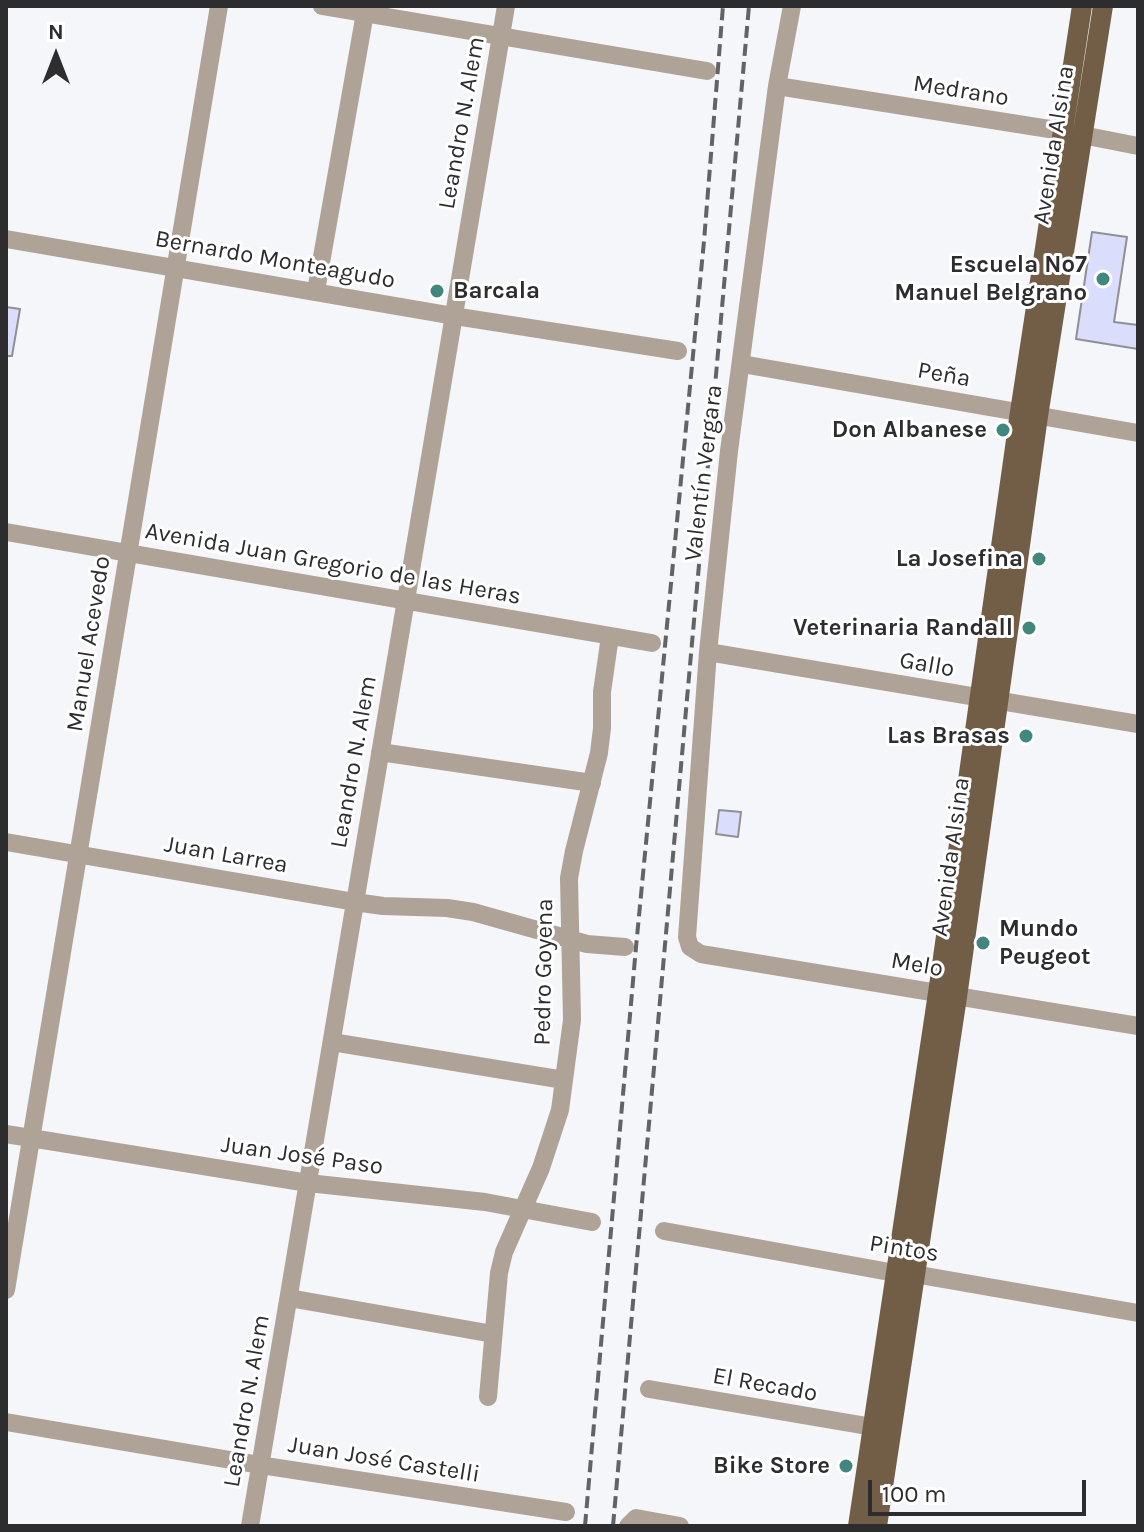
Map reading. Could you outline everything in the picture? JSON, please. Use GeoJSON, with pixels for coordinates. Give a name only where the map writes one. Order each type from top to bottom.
{"type":"FeatureCollection","features":[{"type":"Feature","properties":{"kind":"main road","name":"Avenida Alsina"},"geometry":{"type":"LineString","coordinates":[[877,1526],[905,1274],[1072,134],[1082,6]]}},
{"type":"Feature","properties":{"kind":"main road","name":"Avenida Alsina"},"geometry":{"type":"LineString","coordinates":[[1072,134],[1103,6]]}},
{"type":"Feature","properties":{"kind":"main road","name":"Avenida Alsina"},"geometry":{"type":"LineString","coordinates":[[858,1526],[873,1427],[905,1274]]}},
{"type":"Feature","properties":{"kind":"street","name":"Manuel Acevedo"},"geometry":{"type":"LineString","coordinates":[[6,1290],[219,6]]}},
{"type":"Feature","properties":{"kind":"street"},"geometry":{"type":"LineString","coordinates":[[322,6],[707,71]]}},
{"type":"Feature","properties":{"kind":"street","name":"Leandro N. Alem"},"geometry":{"type":"LineString","coordinates":[[250,1526],[506,6]]}},
{"type":"Feature","properties":{"kind":"street","name":"Valentín Vergara"},"geometry":{"type":"LineString","coordinates":[[690,947],[687,937],[708,652],[729,451],[777,86],[792,6]]}},
{"type":"Feature","properties":{"kind":"street"},"geometry":{"type":"LineString","coordinates":[[316,291],[365,13]]}},
{"type":"Feature","properties":{"kind":"street","name":"Medrano"},"geometry":{"type":"LineString","coordinates":[[777,86],[1138,146]]}},
{"type":"Feature","properties":{"kind":"street","name":"Bernardo Monteagudo"},"geometry":{"type":"LineString","coordinates":[[6,239],[678,351]]}},
{"type":"Feature","properties":{"kind":"street","name":"Peña"},"geometry":{"type":"LineString","coordinates":[[742,364],[1138,433]]}},
{"type":"Feature","properties":{"kind":"street","name":"Avenida Juan Gregorio de las Heras"},"geometry":{"type":"LineString","coordinates":[[6,532],[652,643]]}},
{"type":"Feature","properties":{"kind":"street","name":"Pedro Goyena"},"geometry":{"type":"LineString","coordinates":[[488,1397],[499,1273],[504,1252],[550,1143],[560,1110],[572,1020],[569,878],[600,741],[602,692],[610,636]]}},
{"type":"Feature","properties":{"kind":"street","name":"Gallo"},"geometry":{"type":"LineString","coordinates":[[708,652],[1138,724]]}},
{"type":"Feature","properties":{"kind":"street"},"geometry":{"type":"LineString","coordinates":[[380,752],[592,783]]}},
{"type":"Feature","properties":{"kind":"street","name":"Juan Larrea"},"geometry":{"type":"LineString","coordinates":[[6,842],[355,902],[460,910],[587,944],[625,947]]}},
{"type":"Feature","properties":{"kind":"street","name":"Melo"},"geometry":{"type":"LineString","coordinates":[[690,947],[701,954],[1138,1026]]}},
{"type":"Feature","properties":{"kind":"street"},"geometry":{"type":"LineString","coordinates":[[332,1042],[564,1080]]}},
{"type":"Feature","properties":{"kind":"street","name":"Juan José Paso"},"geometry":{"type":"LineString","coordinates":[[6,1134],[308,1183],[485,1202],[592,1222]]}},
{"type":"Feature","properties":{"kind":"street","name":"Pintos"},"geometry":{"type":"LineString","coordinates":[[664,1231],[1138,1313]]}},
{"type":"Feature","properties":{"kind":"street"},"geometry":{"type":"LineString","coordinates":[[289,1298],[493,1334]]}},
{"type":"Feature","properties":{"kind":"street","name":"El Recado"},"geometry":{"type":"LineString","coordinates":[[649,1389],[873,1427]]}},
{"type":"Feature","properties":{"kind":"street","name":"Juan José Castelli"},"geometry":{"type":"LineString","coordinates":[[6,1422],[260,1465],[534,1517],[566,1512]]}},
{"type":"Feature","properties":{"kind":"street"},"geometry":{"type":"LineString","coordinates":[[628,1526],[636,1518],[680,1526]]}},
{"type":"Feature","properties":{"kind":"building","name":"Escuela Nº7 Manuel Belgrano"},"geometry":{"type":"Polygon","coordinates":[[[1092,232],[1127,237],[1114,322],[1138,325],[1138,349],[1076,339],[1092,232]]]}},
{"type":"Feature","properties":{"kind":"building"},"geometry":{"type":"Polygon","coordinates":[[[6,307],[20,309],[12,356],[6,356],[6,307]]]}},
{"type":"Feature","properties":{"kind":"building"},"geometry":{"type":"Polygon","coordinates":[[[719,810],[741,812],[738,837],[716,834],[719,810]]]}},
{"type":"Feature","properties":{"kind":"railway"},"geometry":{"type":"LineString","coordinates":[[585,1526],[723,6]]}},
{"type":"Feature","properties":{"kind":"railway"},"geometry":{"type":"LineString","coordinates":[[613,1526],[749,6]]}},
{"type":"Feature","properties":{"kind":"place","name":"Escuela Nº7 Manuel Belgrano"},"geometry":{"type":"Point","coordinates":[1103,279]}},
{"type":"Feature","properties":{"kind":"place","name":"Barcala"},"geometry":{"type":"Point","coordinates":[437,291]}},
{"type":"Feature","properties":{"kind":"place","name":"Don Albanese"},"geometry":{"type":"Point","coordinates":[1003,430]}},
{"type":"Feature","properties":{"kind":"place","name":"La Josefina"},"geometry":{"type":"Point","coordinates":[1039,559]}},
{"type":"Feature","properties":{"kind":"place","name":"Veterinaria Randall"},"geometry":{"type":"Point","coordinates":[1029,628]}},
{"type":"Feature","properties":{"kind":"place","name":"Las Brasas"},"geometry":{"type":"Point","coordinates":[1026,736]}},
{"type":"Feature","properties":{"kind":"place","name":"Mundo Peugeot"},"geometry":{"type":"Point","coordinates":[983,943]}},
{"type":"Feature","properties":{"kind":"place","name":"Bike Store"},"geometry":{"type":"Point","coordinates":[846,1466]}}]}
